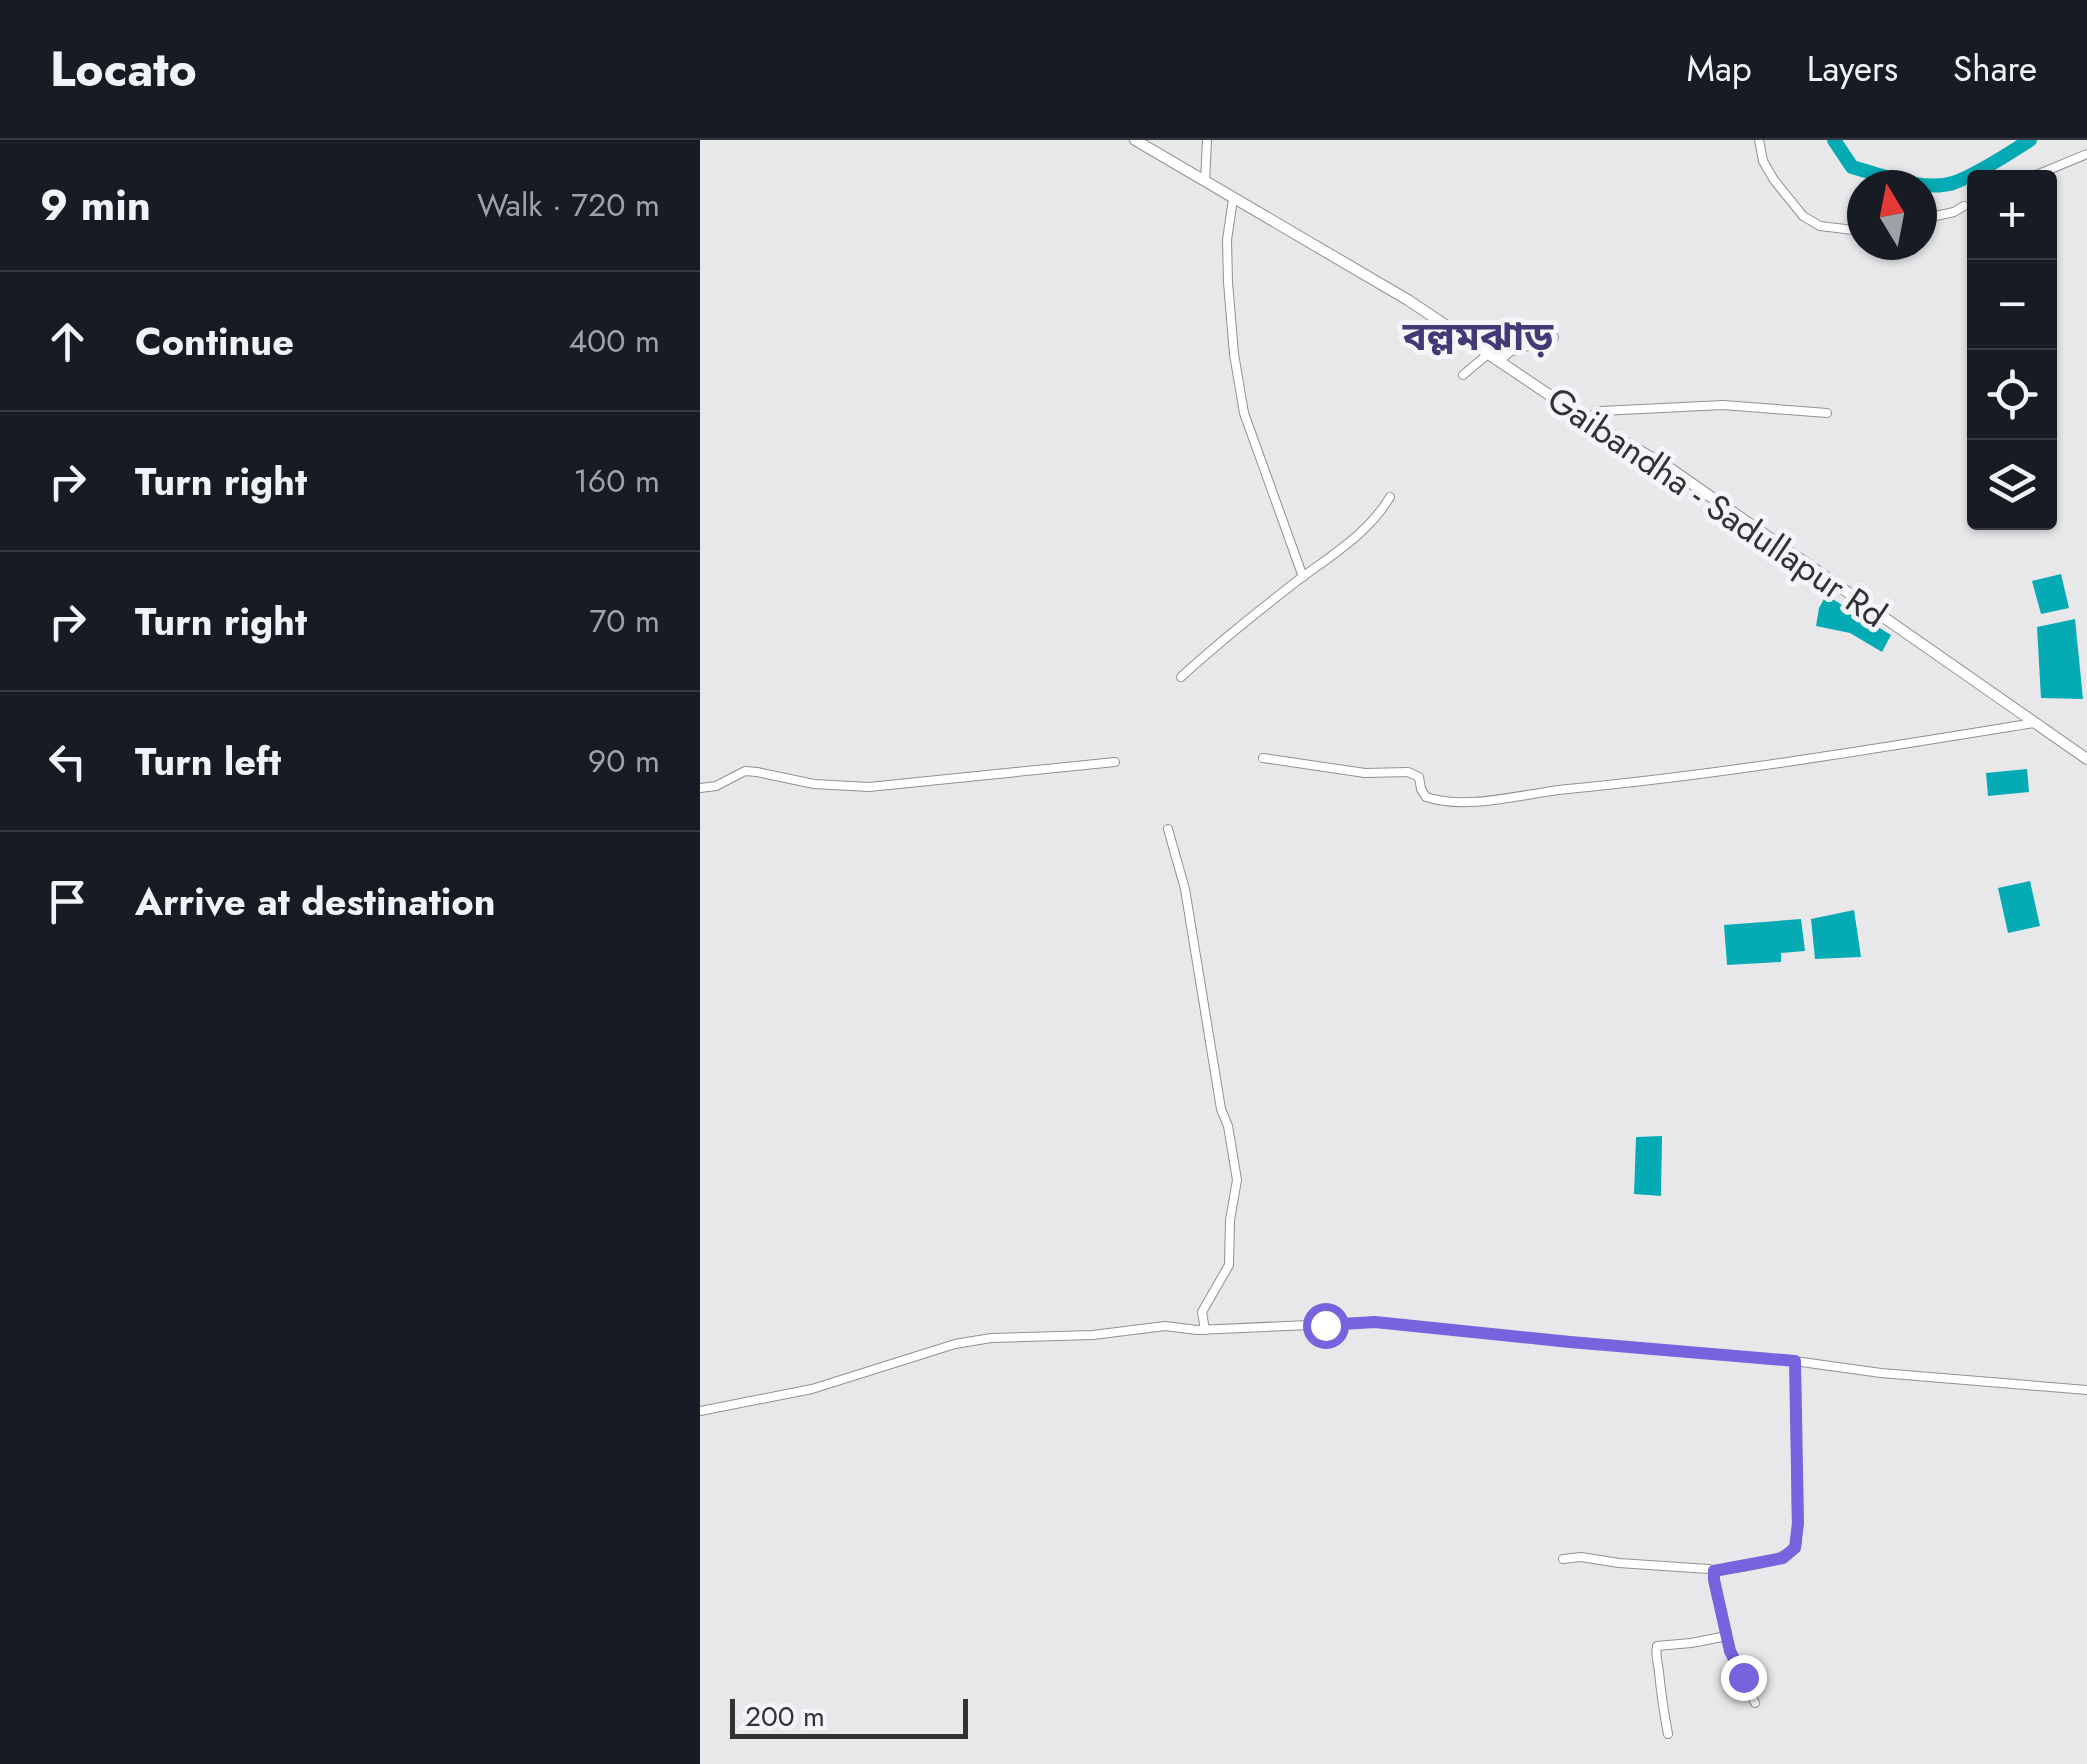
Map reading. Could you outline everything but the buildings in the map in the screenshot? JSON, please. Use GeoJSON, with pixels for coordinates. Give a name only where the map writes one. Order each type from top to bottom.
{"type":"FeatureCollection","features":[{"type":"Feature","properties":{"kind":"main road","name":"Gaibandha - Sadullapur Rd"},"geometry":{"type":"LineString","coordinates":[[1134,140],[1408,300],[1585,420],[1671,470],[2087,759]]}},
{"type":"Feature","properties":{"kind":"street"},"geometry":{"type":"LineString","coordinates":[[1204,181],[1207,140]]}},
{"type":"Feature","properties":{"kind":"street"},"geometry":{"type":"LineString","coordinates":[[1759,140],[1768,171],[1804,216],[1820,226],[1847,229]]}},
{"type":"Feature","properties":{"kind":"street"},"geometry":{"type":"LineString","coordinates":[[2048,170],[2087,154]]}},
{"type":"Feature","properties":{"kind":"street"},"geometry":{"type":"LineString","coordinates":[[1234,199],[1227,240],[1228,282],[1244,413],[1303,577]]}},
{"type":"Feature","properties":{"kind":"street"},"geometry":{"type":"LineString","coordinates":[[1937,216],[1964,206]]}},
{"type":"Feature","properties":{"kind":"street"},"geometry":{"type":"LineString","coordinates":[[1498,361],[1510,352],[1554,336]]}},
{"type":"Feature","properties":{"kind":"street"},"geometry":{"type":"LineString","coordinates":[[1462,375],[1488,354]]}},
{"type":"Feature","properties":{"kind":"street"},"geometry":{"type":"LineString","coordinates":[[1585,420],[1601,412],[1723,405],[1827,414]]}},
{"type":"Feature","properties":{"kind":"street"},"geometry":{"type":"LineString","coordinates":[[1181,677],[1224,638],[1354,539],[1390,497]]}},
{"type":"Feature","properties":{"kind":"street"},"geometry":{"type":"LineString","coordinates":[[1263,758],[1365,773],[1408,772],[1419,777],[1426,797],[1442,803],[1461,803],[1683,777],[2034,722]]}},
{"type":"Feature","properties":{"kind":"street"},"geometry":{"type":"LineString","coordinates":[[700,788],[716,786],[745,772],[814,784],[868,787],[1116,762]]}},
{"type":"Feature","properties":{"kind":"street"},"geometry":{"type":"LineString","coordinates":[[1168,829],[1185,889],[1221,1108],[1237,1180],[1230,1220],[1229,1265],[1202,1312],[1205,1330]]}},
{"type":"Feature","properties":{"kind":"street"},"geometry":{"type":"LineString","coordinates":[[700,1412],[812,1390],[955,1344],[991,1338],[1094,1335],[1165,1326],[1205,1330],[1375,1322],[2087,1390]]}},
{"type":"Feature","properties":{"kind":"street"},"geometry":{"type":"LineString","coordinates":[[1563,1559],[1580,1557],[1714,1571],[1783,1558],[1795,1548],[1798,1523],[1795,1361]]}},
{"type":"Feature","properties":{"kind":"street"},"geometry":{"type":"LineString","coordinates":[[1714,1571],[1730,1651],[1755,1703]]}},
{"type":"Feature","properties":{"kind":"street"},"geometry":{"type":"LineString","coordinates":[[1668,1734],[1659,1688],[1657,1646],[1727,1636]]}},
{"type":"Feature","properties":{"kind":"water"},"geometry":{"type":"Polygon","coordinates":[[[2061,574],[2069,608],[2041,614],[2032,581],[2061,574]]]}},
{"type":"Feature","properties":{"kind":"water"},"geometry":{"type":"Polygon","coordinates":[[[1826,595],[1891,635],[1882,652],[1850,633],[1816,626],[1826,595]]]}},
{"type":"Feature","properties":{"kind":"water"},"geometry":{"type":"Polygon","coordinates":[[[2075,619],[2083,699],[2041,698],[2037,627],[2075,619]]]}},
{"type":"Feature","properties":{"kind":"water"},"geometry":{"type":"Polygon","coordinates":[[[2027,769],[2029,792],[1988,796],[1986,773],[2027,769]]]}},
{"type":"Feature","properties":{"kind":"water"},"geometry":{"type":"Polygon","coordinates":[[[2030,881],[2040,926],[2008,933],[1998,888],[2030,881]]]}},
{"type":"Feature","properties":{"kind":"water"},"geometry":{"type":"Polygon","coordinates":[[[1854,910],[1861,957],[1815,959],[1811,919],[1854,910]]]}},
{"type":"Feature","properties":{"kind":"water"},"geometry":{"type":"Polygon","coordinates":[[[1801,919],[1805,951],[1781,953],[1781,962],[1727,965],[1724,925],[1801,919]]]}},
{"type":"Feature","properties":{"kind":"water"},"geometry":{"type":"Polygon","coordinates":[[[1662,1136],[1661,1196],[1634,1194],[1636,1137],[1662,1136]]]}},
{"type":"Feature","properties":{"kind":"waterway"},"geometry":{"type":"LineString","coordinates":[[1834,140],[1852,167],[1929,185],[1962,180],[2030,140]]}},
{"type":"Feature","properties":{"kind":"district","name":"বল্লমঝাড়"},"geometry":{"type":"Point","coordinates":[1478,336]}},
{"type":"Feature","properties":{"kind":"route"},"geometry":{"type":"LineString","coordinates":[[1325,1325],[1375,1322],[1795,1361],[1798,1542],[1783,1558],[1714,1571],[1730,1651],[1743,1677]]}}]}
